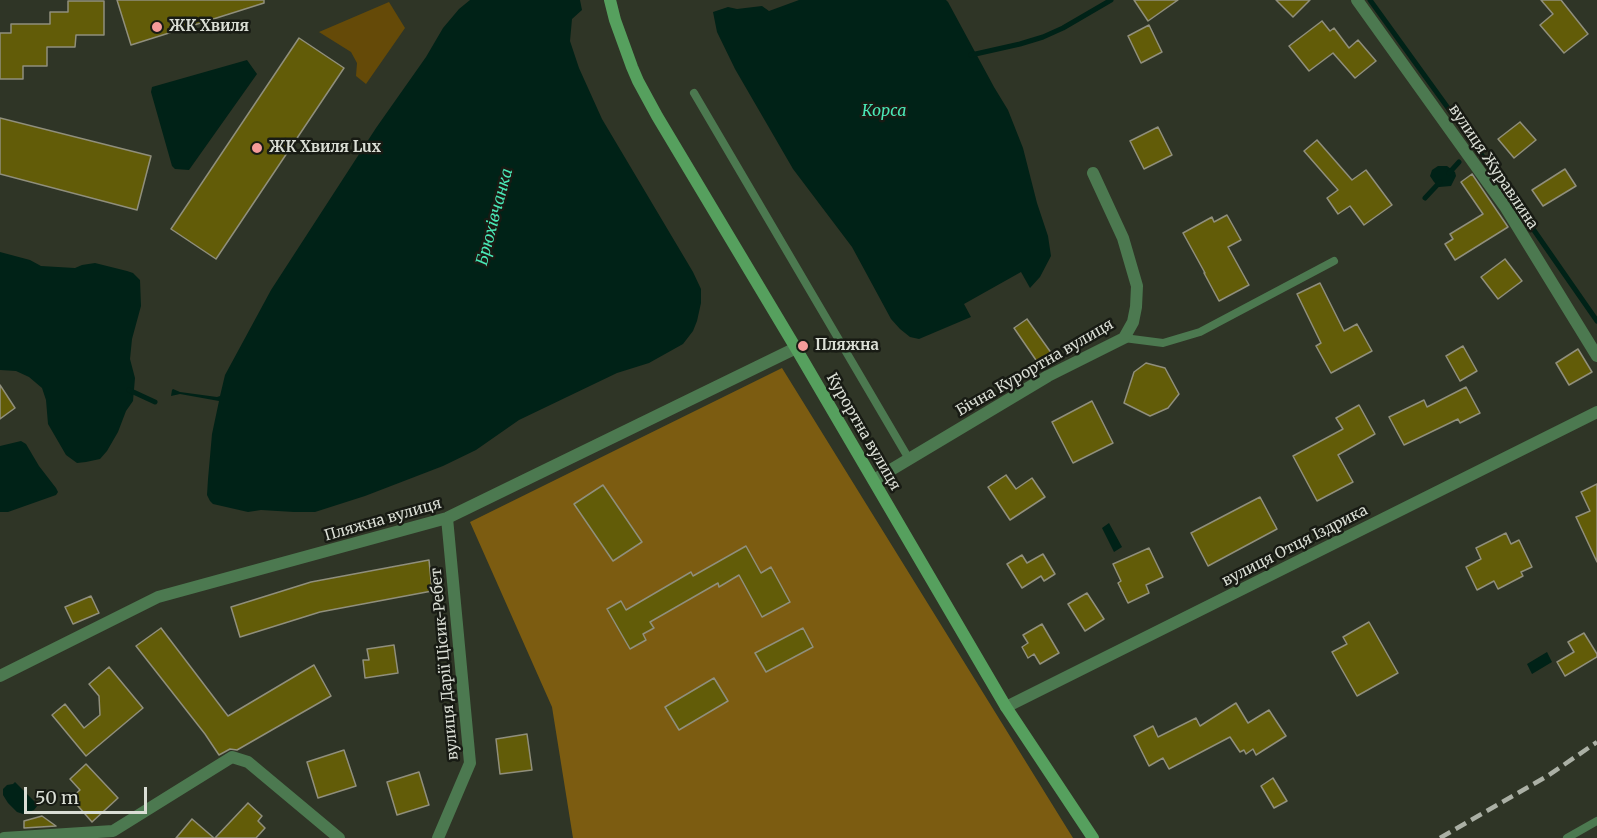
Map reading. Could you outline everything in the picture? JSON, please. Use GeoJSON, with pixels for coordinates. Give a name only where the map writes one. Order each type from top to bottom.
{"type":"FeatureCollection","features":[{"type":"Feature","properties":{"kind":"main road","name":"Курортна вулиця"},"geometry":{"type":"LineString","coordinates":[[610,0],[632,67],[652,108],[796,348],[1006,707],[1093,838]]}},
{"type":"Feature","properties":{"kind":"street","name":"вулиця Журавлина"},"geometry":{"type":"LineString","coordinates":[[1358,0],[1506,208],[1597,356]]}},
{"type":"Feature","properties":{"kind":"street","name":"Бічна Курортна вулиця"},"geometry":{"type":"LineString","coordinates":[[873,480],[1048,376],[1124,338],[1133,322],[1137,286],[1123,238],[1093,173]]}},
{"type":"Feature","properties":{"kind":"street","name":"Пляжна вулиця"},"geometry":{"type":"LineString","coordinates":[[0,676],[158,597],[447,518],[796,348]]}},
{"type":"Feature","properties":{"kind":"street","name":"вулиця Отця Іздрика"},"geometry":{"type":"LineString","coordinates":[[1006,707],[1597,412]]}},
{"type":"Feature","properties":{"kind":"street","name":"вулиця Дарії Цісик-Ребет"},"geometry":{"type":"LineString","coordinates":[[438,838],[470,763],[447,518]]}},
{"type":"Feature","properties":{"kind":"street"},"geometry":{"type":"LineString","coordinates":[[4,838],[113,831],[232,757],[248,762],[339,838]]}},
{"type":"Feature","properties":{"kind":"lane"},"geometry":{"type":"LineString","coordinates":[[694,93],[909,459]]}},
{"type":"Feature","properties":{"kind":"lane"},"geometry":{"type":"LineString","coordinates":[[1124,338],[1163,343],[1200,332],[1334,261]]}},
{"type":"Feature","properties":{"kind":"lane"},"geometry":{"type":"LineString","coordinates":[[1566,838],[1597,821]]}},
{"type":"Feature","properties":{"kind":"shaded area"},"geometry":{"type":"Polygon","coordinates":[[[389,2],[405,28],[366,84],[356,76],[357,63],[351,52],[319,32],[389,2]]]}},
{"type":"Feature","properties":{"kind":"shaded area"},"geometry":{"type":"Polygon","coordinates":[[[782,368],[1073,838],[573,838],[552,707],[470,522],[782,368]]]}},
{"type":"Feature","properties":{"kind":"water"},"geometry":{"type":"Polygon","coordinates":[[[470,0],[580,0],[582,10],[572,19],[570,41],[579,68],[602,119],[701,289],[701,303],[693,331],[683,344],[649,363],[617,373],[519,420],[476,450],[443,466],[365,496],[315,512],[261,510],[248,512],[213,504],[207,495],[212,434],[219,401],[180,394],[171,396],[172,390],[220,396],[225,375],[271,290],[443,28],[470,0]]]}},
{"type":"Feature","properties":{"kind":"water","name":"Корса"},"geometry":{"type":"Polygon","coordinates":[[[799,0],[946,0],[948,2],[1008,110],[1023,148],[1048,236],[1051,256],[1040,277],[1030,288],[1021,272],[964,304],[971,317],[919,339],[910,337],[891,319],[852,247],[793,169],[735,69],[717,32],[713,12],[728,7],[737,9],[762,6],[769,11],[799,0]]]}},
{"type":"Feature","properties":{"kind":"water"},"geometry":{"type":"Polygon","coordinates":[[[247,60],[257,74],[189,170],[175,169],[172,166],[151,92],[152,87],[247,60]]]}},
{"type":"Feature","properties":{"kind":"water"},"geometry":{"type":"Polygon","coordinates":[[[1438,166],[1447,166],[1455,172],[1456,176],[1451,186],[1439,187],[1430,176],[1432,170],[1438,166]]]}},
{"type":"Feature","properties":{"kind":"water"},"geometry":{"type":"Polygon","coordinates":[[[0,252],[30,260],[41,266],[75,268],[95,263],[133,273],[140,280],[141,306],[132,339],[130,359],[135,378],[133,401],[126,411],[118,432],[100,459],[77,463],[66,455],[48,424],[46,400],[42,388],[29,377],[16,371],[0,370],[0,252]]]}},
{"type":"Feature","properties":{"kind":"water"},"geometry":{"type":"Polygon","coordinates":[[[21,441],[26,444],[58,492],[56,495],[8,512],[0,512],[0,446],[21,441]]]}},
{"type":"Feature","properties":{"kind":"water"},"geometry":{"type":"Polygon","coordinates":[[[1109,523],[1122,547],[1114,552],[1102,528],[1109,523]]]}},
{"type":"Feature","properties":{"kind":"water"},"geometry":{"type":"Polygon","coordinates":[[[1547,652],[1552,662],[1532,674],[1527,664],[1547,652]]]}},
{"type":"Feature","properties":{"kind":"water"},"geometry":{"type":"Polygon","coordinates":[[[15,782],[38,805],[34,810],[23,814],[17,812],[8,803],[3,795],[3,789],[15,782]]]}},
{"type":"Feature","properties":{"kind":"building","name":"ЖК Хвиля"},"geometry":{"type":"Polygon","coordinates":[[[117,0],[264,0],[264,3],[131,45],[117,0]]]}},
{"type":"Feature","properties":{"kind":"building"},"geometry":{"type":"Polygon","coordinates":[[[1134,0],[1178,0],[1148,21],[1134,0]]]}},
{"type":"Feature","properties":{"kind":"building"},"geometry":{"type":"Polygon","coordinates":[[[1276,0],[1310,0],[1293,17],[1276,0]]]}},
{"type":"Feature","properties":{"kind":"building"},"geometry":{"type":"Polygon","coordinates":[[[1541,0],[1561,0],[1588,34],[1564,53],[1540,25],[1553,14],[1541,0]]]}},
{"type":"Feature","properties":{"kind":"building"},"geometry":{"type":"Polygon","coordinates":[[[68,1],[104,1],[104,35],[76,35],[75,47],[47,47],[47,66],[23,66],[23,79],[0,79],[0,33],[11,33],[11,24],[50,24],[50,12],[68,12],[68,1]]]}},
{"type":"Feature","properties":{"kind":"building"},"geometry":{"type":"Polygon","coordinates":[[[1322,21],[1330,31],[1334,28],[1349,48],[1358,40],[1376,61],[1355,78],[1333,53],[1309,71],[1289,46],[1322,21]]]}},
{"type":"Feature","properties":{"kind":"building"},"geometry":{"type":"Polygon","coordinates":[[[1149,25],[1162,52],[1141,63],[1128,36],[1149,25]]]}},
{"type":"Feature","properties":{"kind":"building","name":"ЖК Хвиля Lux"},"geometry":{"type":"Polygon","coordinates":[[[299,38],[344,68],[216,259],[171,229],[299,38]]]}},
{"type":"Feature","properties":{"kind":"building"},"geometry":{"type":"Polygon","coordinates":[[[0,118],[151,156],[137,210],[0,174],[0,118]]]}},
{"type":"Feature","properties":{"kind":"building"},"geometry":{"type":"Polygon","coordinates":[[[1520,122],[1536,140],[1514,158],[1498,139],[1520,122]]]}},
{"type":"Feature","properties":{"kind":"building"},"geometry":{"type":"Polygon","coordinates":[[[1158,127],[1172,155],[1144,169],[1130,141],[1158,127]]]}},
{"type":"Feature","properties":{"kind":"building"},"geometry":{"type":"Polygon","coordinates":[[[1317,140],[1352,180],[1366,170],[1392,205],[1364,225],[1350,206],[1338,214],[1327,198],[1338,190],[1304,151],[1317,140]]]}},
{"type":"Feature","properties":{"kind":"building"},"geometry":{"type":"Polygon","coordinates":[[[1565,169],[1576,186],[1543,206],[1532,190],[1565,169]]]}},
{"type":"Feature","properties":{"kind":"building"},"geometry":{"type":"Polygon","coordinates":[[[1472,174],[1508,227],[1455,260],[1445,244],[1453,239],[1450,234],[1483,214],[1461,182],[1472,174]]]}},
{"type":"Feature","properties":{"kind":"building"},"geometry":{"type":"Polygon","coordinates":[[[1227,215],[1241,240],[1228,247],[1249,285],[1219,301],[1183,233],[1212,217],[1214,222],[1227,215]]]}},
{"type":"Feature","properties":{"kind":"building"},"geometry":{"type":"Polygon","coordinates":[[[1505,259],[1522,281],[1498,299],[1481,277],[1505,259]]]}},
{"type":"Feature","properties":{"kind":"building"},"geometry":{"type":"Polygon","coordinates":[[[1320,283],[1344,331],[1357,324],[1372,351],[1331,373],[1316,346],[1321,343],[1297,294],[1320,283]]]}},
{"type":"Feature","properties":{"kind":"building"},"geometry":{"type":"Polygon","coordinates":[[[1027,319],[1052,354],[1038,363],[1014,328],[1027,319]]]}},
{"type":"Feature","properties":{"kind":"building"},"geometry":{"type":"Polygon","coordinates":[[[1463,346],[1477,371],[1460,381],[1446,356],[1463,346]]]}},
{"type":"Feature","properties":{"kind":"building"},"geometry":{"type":"Polygon","coordinates":[[[1578,349],[1592,372],[1569,385],[1556,363],[1578,349]]]}},
{"type":"Feature","properties":{"kind":"building"},"geometry":{"type":"Polygon","coordinates":[[[1146,363],[1165,368],[1179,394],[1168,408],[1150,416],[1124,403],[1134,372],[1146,363]]]}},
{"type":"Feature","properties":{"kind":"building"},"geometry":{"type":"Polygon","coordinates":[[[0,385],[15,408],[0,419],[0,385]]]}},
{"type":"Feature","properties":{"kind":"building"},"geometry":{"type":"Polygon","coordinates":[[[1466,387],[1480,413],[1460,423],[1458,419],[1404,445],[1389,417],[1424,400],[1427,407],[1466,387]]]}},
{"type":"Feature","properties":{"kind":"building"},"geometry":{"type":"Polygon","coordinates":[[[1092,401],[1113,443],[1073,463],[1052,422],[1092,401]]]}},
{"type":"Feature","properties":{"kind":"building"},"geometry":{"type":"Polygon","coordinates":[[[1359,405],[1375,434],[1338,455],[1353,482],[1317,501],[1293,456],[1343,429],[1336,418],[1359,405]]]}},
{"type":"Feature","properties":{"kind":"building"},"geometry":{"type":"Polygon","coordinates":[[[1006,475],[1016,489],[1032,478],[1045,497],[1010,520],[988,487],[1006,475]]]}},
{"type":"Feature","properties":{"kind":"building"},"geometry":{"type":"Polygon","coordinates":[[[1597,484],[1597,562],[1576,517],[1590,511],[1581,492],[1597,484]]]}},
{"type":"Feature","properties":{"kind":"building"},"geometry":{"type":"Polygon","coordinates":[[[603,485],[642,542],[613,561],[574,504],[603,485]]]}},
{"type":"Feature","properties":{"kind":"building"},"geometry":{"type":"Polygon","coordinates":[[[1260,497],[1277,529],[1208,566],[1191,533],[1260,497]]]}},
{"type":"Feature","properties":{"kind":"building"},"geometry":{"type":"Polygon","coordinates":[[[1506,533],[1511,544],[1519,540],[1532,567],[1521,572],[1523,576],[1498,589],[1494,581],[1477,590],[1466,567],[1481,559],[1476,548],[1506,533]]]}},
{"type":"Feature","properties":{"kind":"building"},"geometry":{"type":"Polygon","coordinates":[[[746,546],[761,573],[771,567],[790,602],[762,617],[739,575],[719,587],[718,583],[650,622],[654,628],[643,634],[646,640],[630,649],[607,609],[621,601],[626,610],[691,572],[693,576],[746,546]]]}},
{"type":"Feature","properties":{"kind":"building"},"geometry":{"type":"Polygon","coordinates":[[[1149,548],[1163,577],[1146,585],[1149,593],[1128,603],[1118,583],[1121,581],[1113,564],[1149,548]]]}},
{"type":"Feature","properties":{"kind":"building"},"geometry":{"type":"Polygon","coordinates":[[[1043,554],[1055,574],[1044,581],[1041,576],[1022,588],[1007,564],[1022,555],[1027,563],[1043,554]]]}},
{"type":"Feature","properties":{"kind":"building"},"geometry":{"type":"Polygon","coordinates":[[[429,560],[432,591],[320,612],[240,637],[231,607],[311,582],[429,560]]]}},
{"type":"Feature","properties":{"kind":"building"},"geometry":{"type":"Polygon","coordinates":[[[1087,593],[1104,619],[1085,631],[1068,604],[1087,593]]]}},
{"type":"Feature","properties":{"kind":"building"},"geometry":{"type":"Polygon","coordinates":[[[91,596],[99,613],[73,624],[65,607],[91,596]]]}},
{"type":"Feature","properties":{"kind":"building"},"geometry":{"type":"Polygon","coordinates":[[[1369,622],[1398,673],[1357,696],[1332,652],[1347,644],[1343,637],[1369,622]]]}},
{"type":"Feature","properties":{"kind":"building"},"geometry":{"type":"Polygon","coordinates":[[[1042,624],[1059,653],[1040,664],[1034,654],[1028,658],[1022,647],[1028,643],[1023,635],[1042,624]]]}},
{"type":"Feature","properties":{"kind":"building"},"geometry":{"type":"Polygon","coordinates":[[[161,628],[228,716],[314,665],[331,696],[237,750],[230,749],[219,755],[136,646],[161,628]]]}},
{"type":"Feature","properties":{"kind":"building"},"geometry":{"type":"Polygon","coordinates":[[[803,628],[813,647],[766,672],[755,653],[803,628]]]}},
{"type":"Feature","properties":{"kind":"building"},"geometry":{"type":"Polygon","coordinates":[[[1584,633],[1597,657],[1565,676],[1557,662],[1574,652],[1568,642],[1584,633]]]}},
{"type":"Feature","properties":{"kind":"building"},"geometry":{"type":"Polygon","coordinates":[[[394,645],[398,673],[365,678],[363,660],[369,660],[367,649],[394,645]]]}},
{"type":"Feature","properties":{"kind":"building"},"geometry":{"type":"Polygon","coordinates":[[[109,667],[143,708],[86,756],[52,715],[65,704],[84,728],[100,715],[99,696],[89,684],[109,667]]]}},
{"type":"Feature","properties":{"kind":"building"},"geometry":{"type":"Polygon","coordinates":[[[714,678],[728,701],[679,730],[665,707],[714,678]]]}},
{"type":"Feature","properties":{"kind":"building"},"geometry":{"type":"Polygon","coordinates":[[[1236,703],[1248,723],[1269,710],[1286,736],[1256,755],[1253,749],[1246,754],[1244,750],[1240,752],[1230,737],[1169,769],[1163,758],[1149,766],[1134,736],[1153,726],[1158,737],[1196,718],[1200,726],[1236,703]]]}},
{"type":"Feature","properties":{"kind":"building"},"geometry":{"type":"Polygon","coordinates":[[[527,734],[532,770],[500,774],[496,739],[527,734]]]}},
{"type":"Feature","properties":{"kind":"building"},"geometry":{"type":"Polygon","coordinates":[[[344,750],[356,786],[318,798],[307,762],[344,750]]]}},
{"type":"Feature","properties":{"kind":"building"},"geometry":{"type":"Polygon","coordinates":[[[86,764],[118,798],[92,822],[71,798],[80,790],[70,779],[86,764]]]}},
{"type":"Feature","properties":{"kind":"building"},"geometry":{"type":"Polygon","coordinates":[[[419,772],[429,805],[397,815],[387,782],[419,772]]]}},
{"type":"Feature","properties":{"kind":"building"},"geometry":{"type":"Polygon","coordinates":[[[1273,778],[1287,801],[1274,808],[1261,786],[1273,778]]]}},
{"type":"Feature","properties":{"kind":"building"},"geometry":{"type":"Polygon","coordinates":[[[248,803],[262,816],[258,821],[265,828],[256,838],[215,838],[248,803]]]}},
{"type":"Feature","properties":{"kind":"building"},"geometry":{"type":"Polygon","coordinates":[[[42,816],[56,826],[24,828],[24,821],[42,816]]]}},
{"type":"Feature","properties":{"kind":"building"},"geometry":{"type":"Polygon","coordinates":[[[192,819],[214,838],[176,838],[192,819]]]}},
{"type":"Feature","properties":{"kind":"waterway"},"geometry":{"type":"LineString","coordinates":[[971,55],[1043,37],[1111,0]]}},
{"type":"Feature","properties":{"kind":"waterway"},"geometry":{"type":"LineString","coordinates":[[1370,0],[1597,321]]}},
{"type":"Feature","properties":{"kind":"waterway"},"geometry":{"type":"LineString","coordinates":[[1449,173],[1459,162]]}},
{"type":"Feature","properties":{"kind":"waterway"},"geometry":{"type":"LineString","coordinates":[[1425,198],[1440,182]]}},
{"type":"Feature","properties":{"kind":"waterway","name":"Брюхівчанка"},"geometry":{"type":"LineString","coordinates":[[129,390],[155,402]]}},
{"type":"Feature","properties":{"kind":"railway"},"geometry":{"type":"LineString","coordinates":[[1440,838],[1549,775],[1597,742]]}},
{"type":"Feature","properties":{"kind":"place","name":"ЖК Хвиля"},"geometry":{"type":"Point","coordinates":[157,27]}},
{"type":"Feature","properties":{"kind":"place","name":"ЖК Хвиля Lux"},"geometry":{"type":"Point","coordinates":[257,148]}},
{"type":"Feature","properties":{"kind":"place","name":"Пляжна"},"geometry":{"type":"Point","coordinates":[803,346]}}]}
